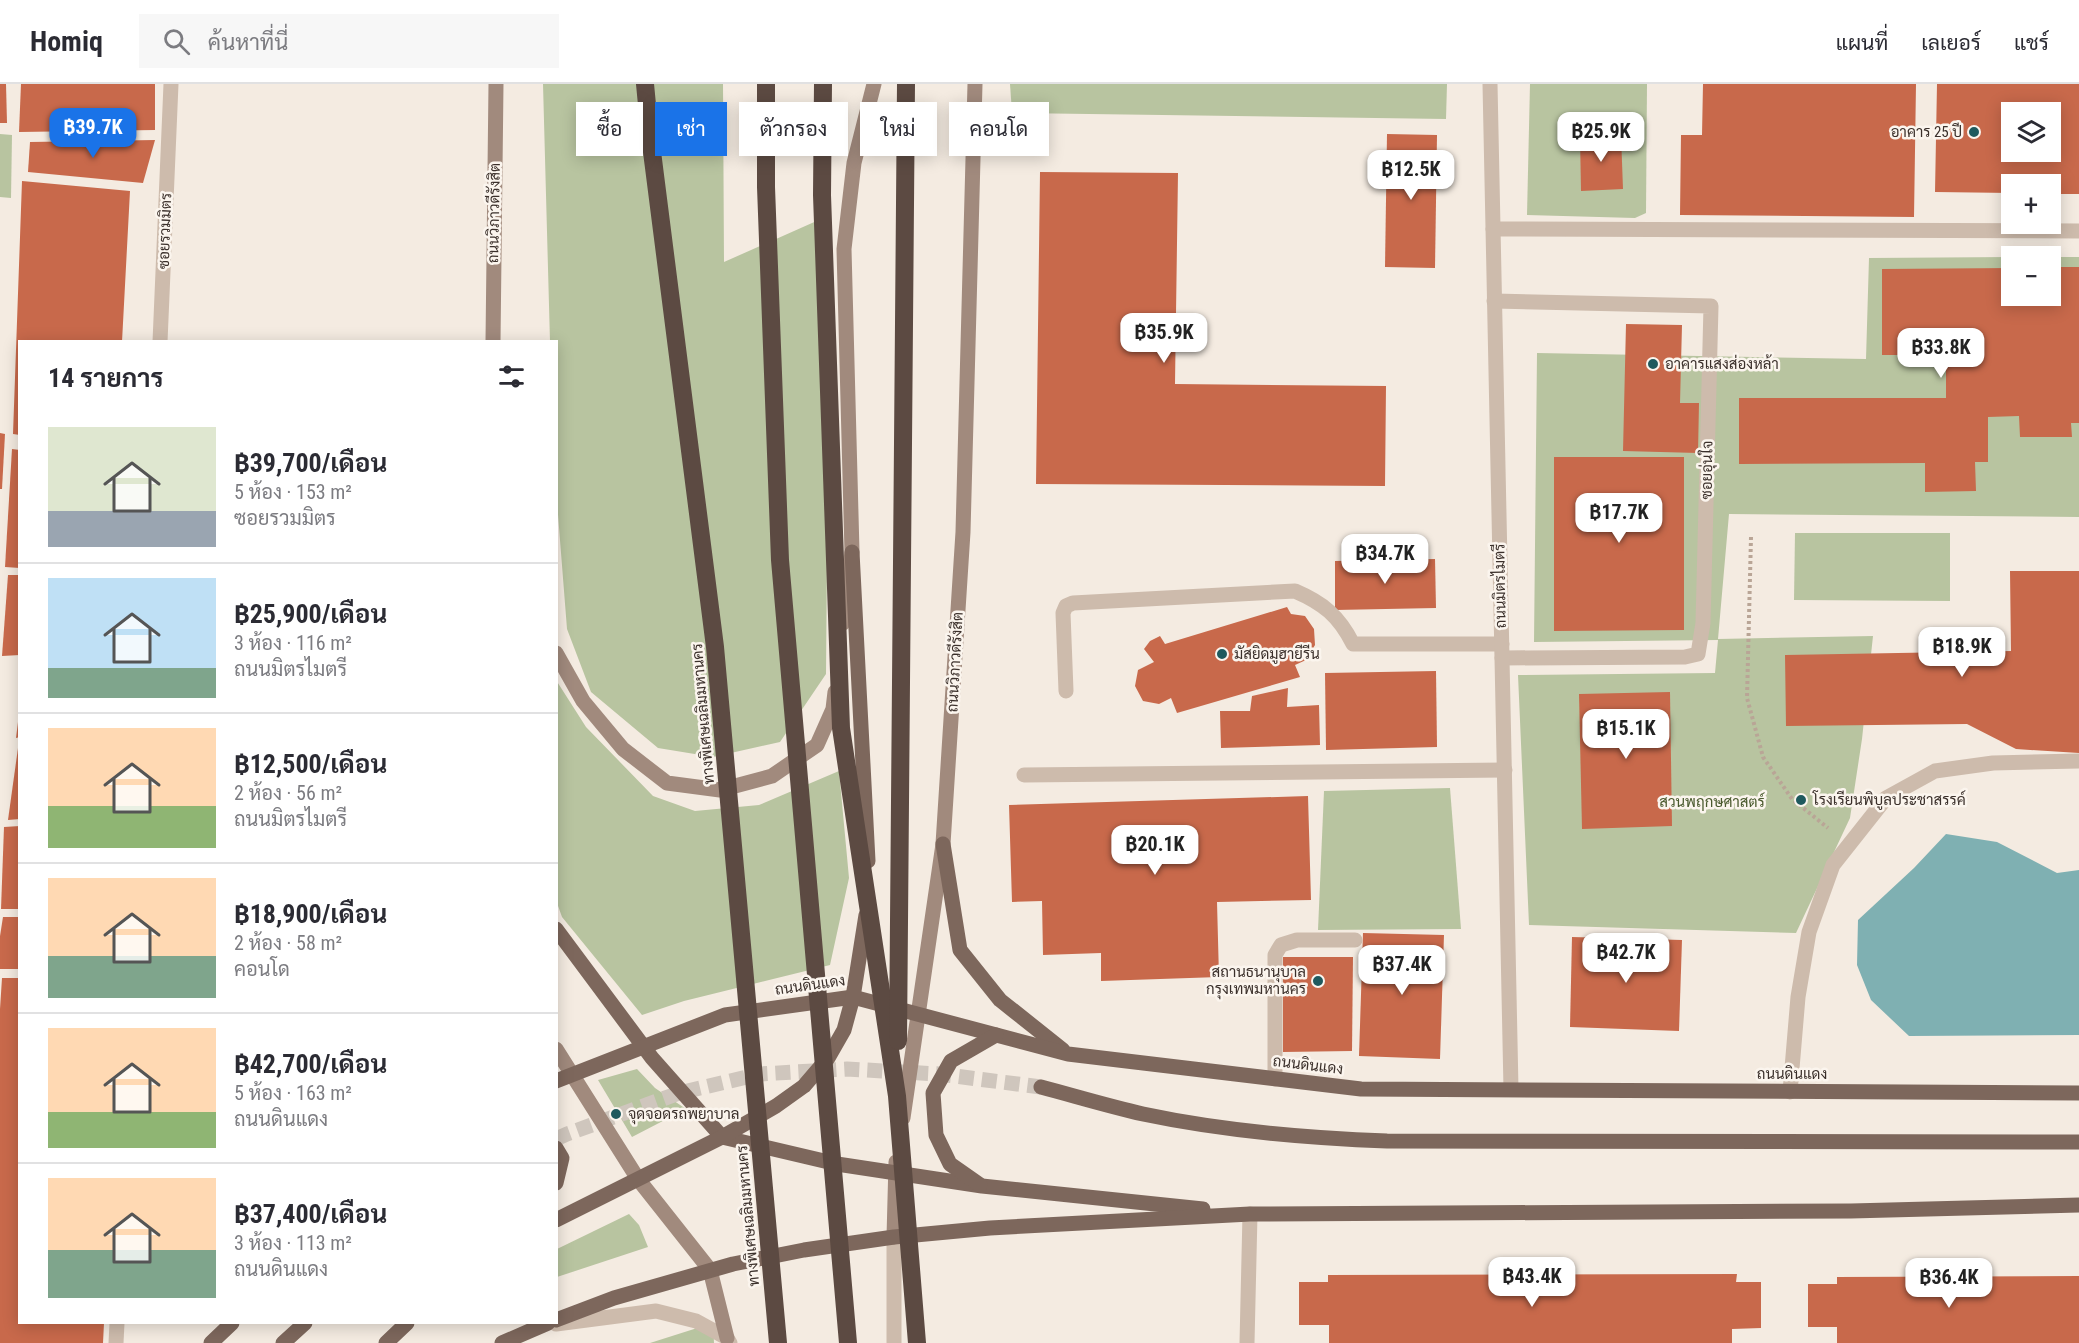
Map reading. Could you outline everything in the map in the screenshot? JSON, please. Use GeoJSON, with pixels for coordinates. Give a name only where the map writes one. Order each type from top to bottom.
{"type":"FeatureCollection","features":[{"type":"Feature","properties":{"kind":"highway","name":"ทางพิเศษเฉลิมมหานคร"},"geometry":{"type":"LineString","coordinates":[[645,84],[715,646],[778,1343]]}},
{"type":"Feature","properties":{"kind":"highway"},"geometry":{"type":"LineString","coordinates":[[766,84],[766,187],[780,560],[848,1343]]}},
{"type":"Feature","properties":{"kind":"highway"},"geometry":{"type":"LineString","coordinates":[[823,84],[822,195],[841,728],[897,1096],[917,1343]]}},
{"type":"Feature","properties":{"kind":"highway"},"geometry":{"type":"LineString","coordinates":[[897,1096],[906,84]]}},
{"type":"Feature","properties":{"kind":"main road","name":"ถนนวิภาวดีรังสิต"},"geometry":{"type":"LineString","coordinates":[[493,340],[496,84]]}},
{"type":"Feature","properties":{"kind":"main road"},"geometry":{"type":"LineString","coordinates":[[558,1219],[722,1137],[776,1106],[804,1086],[828,1058],[844,1030],[854,997],[870,891],[852,552],[844,249],[854,163],[874,84]]}},
{"type":"Feature","properties":{"kind":"main road","name":"ถนนวิภาวดีรังสิต"},"geometry":{"type":"LineString","coordinates":[[894,1237],[894,1173],[944,844],[963,532],[975,84]]}},
{"type":"Feature","properties":{"kind":"main road"},"geometry":{"type":"LineString","coordinates":[[558,657],[583,701],[623,750],[667,783],[720,790],[772,776],[817,745],[833,709],[852,552]]}},
{"type":"Feature","properties":{"kind":"main road"},"geometry":{"type":"LineString","coordinates":[[944,844],[960,950],[1000,1000],[1068,1054]]}},
{"type":"Feature","properties":{"kind":"main road"},"geometry":{"type":"LineString","coordinates":[[558,932],[643,1048],[722,1137],[837,1164],[982,1186],[1250,1214]]}},
{"type":"Feature","properties":{"kind":"main road","name":"ถนนดินแดง"},"geometry":{"type":"LineString","coordinates":[[558,1080],[725,1015],[854,997],[1068,1054],[1361,1089],[2079,1093]]}},
{"type":"Feature","properties":{"kind":"main road"},"geometry":{"type":"LineString","coordinates":[[982,1186],[950,1164],[936,1135],[933,1093],[951,1061],[996,1035]]}},
{"type":"Feature","properties":{"kind":"main road"},"geometry":{"type":"LineString","coordinates":[[558,1052],[638,1179],[710,1270],[728,1341]]}},
{"type":"Feature","properties":{"kind":"main road"},"geometry":{"type":"LineString","coordinates":[[1041,1087],[1143,1114],[1305,1138],[1399,1141],[2079,1142]]}},
{"type":"Feature","properties":{"kind":"main road"},"geometry":{"type":"LineString","coordinates":[[558,1151],[562,1158],[558,1175]]}},
{"type":"Feature","properties":{"kind":"main road"},"geometry":{"type":"LineString","coordinates":[[558,1319],[614,1298],[710,1270],[804,1250],[894,1237],[990,1228],[1250,1214],[1851,1211],[2079,1205]]}},
{"type":"Feature","properties":{"kind":"main road"},"geometry":{"type":"LineString","coordinates":[[211,1343],[231,1324]]}},
{"type":"Feature","properties":{"kind":"main road"},"geometry":{"type":"LineString","coordinates":[[283,1343],[303,1324]]}},
{"type":"Feature","properties":{"kind":"main road"},"geometry":{"type":"LineString","coordinates":[[386,1343],[406,1324]]}},
{"type":"Feature","properties":{"kind":"main road"},"geometry":{"type":"LineString","coordinates":[[502,1343],[544,1324]]}},
{"type":"Feature","properties":{"kind":"street","name":"ซอยรวมมิตร"},"geometry":{"type":"LineString","coordinates":[[160,340],[171,84]]}},
{"type":"Feature","properties":{"kind":"street","name":"ถนนมิตรไมตรี"},"geometry":{"type":"LineString","coordinates":[[1490,84],[1511,1089]]}},
{"type":"Feature","properties":{"kind":"street"},"geometry":{"type":"LineString","coordinates":[[1493,229],[2079,231]]}},
{"type":"Feature","properties":{"kind":"street","name":"ซอยอุ่นใจ"},"geometry":{"type":"LineString","coordinates":[[1494,301],[1711,306],[1703,623],[1698,654],[1685,657],[1502,651]]}},
{"type":"Feature","properties":{"kind":"street"},"geometry":{"type":"LineString","coordinates":[[1066,691],[1064,614],[1066,606],[1073,603],[1295,591],[1329,610],[1344,626],[1353,644],[1502,651]]}},
{"type":"Feature","properties":{"kind":"street"},"geometry":{"type":"LineString","coordinates":[[1790,1092],[1798,997],[1809,932],[1833,865],[1886,798],[1935,771],[1994,763],[2079,761]]}},
{"type":"Feature","properties":{"kind":"street"},"geometry":{"type":"LineString","coordinates":[[1024,775],[1504,770]]}},
{"type":"Feature","properties":{"kind":"street"},"geometry":{"type":"LineString","coordinates":[[1275,1079],[1275,955],[1281,945],[1297,940],[1355,940]]}},
{"type":"Feature","properties":{"kind":"street"},"geometry":{"type":"LineString","coordinates":[[1247,1343],[1250,1214]]}},
{"type":"Feature","properties":{"kind":"street"},"geometry":{"type":"LineString","coordinates":[[894,1237],[894,1343]]}},
{"type":"Feature","properties":{"kind":"street"},"geometry":{"type":"LineString","coordinates":[[558,1322],[656,1311],[696,1321],[728,1341]]}},
{"type":"Feature","properties":{"kind":"street"},"geometry":{"type":"LineString","coordinates":[[116,1343],[117,1324]]}},
{"type":"Feature","properties":{"kind":"path"},"geometry":{"type":"LineString","coordinates":[[1751,537],[1747,698],[1763,757],[1792,799],[1849,844]]}},
{"type":"Feature","properties":{"kind":"green space"},"geometry":{"type":"Polygon","coordinates":[[[543,84],[723,84],[723,102],[655,102],[655,156],[723,156],[724,262],[830,215],[826,674],[780,742],[713,757],[658,748],[591,692],[567,629],[558,515],[558,340],[550,340],[543,84]]]}},
{"type":"Feature","properties":{"kind":"green space"},"geometry":{"type":"Polygon","coordinates":[[[1010,84],[1447,84],[1446,119],[1049,114],[1049,102],[1011,102],[1010,84]]]}},
{"type":"Feature","properties":{"kind":"green space"},"geometry":{"type":"Polygon","coordinates":[[[1530,84],[1647,84],[1646,213],[1635,218],[1527,215],[1530,84]]]}},
{"type":"Feature","properties":{"kind":"green space"},"geometry":{"type":"Polygon","coordinates":[[[0,134],[12,135],[11,198],[0,197],[0,134]]]}},
{"type":"Feature","properties":{"kind":"green space","name":"สวนพฤกษศาสตร์"},"geometry":{"type":"Polygon","coordinates":[[[2001,257],[2001,306],[2061,306],[2061,257],[2079,257],[2079,517],[1729,514],[1718,639],[1873,636],[1862,739],[1850,818],[1796,933],[1529,925],[1518,675],[1715,673],[1718,640],[1534,642],[1537,353],[1866,359],[1869,258],[2001,257]]]}},
{"type":"Feature","properties":{"kind":"green space"},"geometry":{"type":"Polygon","coordinates":[[[1795,533],[1950,533],[1950,601],[1794,600],[1795,533]]]}},
{"type":"Feature","properties":{"kind":"green space"},"geometry":{"type":"Polygon","coordinates":[[[558,683],[586,727],[653,796],[695,811],[759,805],[839,771],[849,878],[830,965],[684,1001],[642,1015],[562,917],[558,906],[558,683]]]}},
{"type":"Feature","properties":{"kind":"green space"},"geometry":{"type":"Polygon","coordinates":[[[1450,788],[1461,929],[1318,930],[1324,791],[1450,788]]]}},
{"type":"Feature","properties":{"kind":"green space"},"geometry":{"type":"Polygon","coordinates":[[[637,1069],[655,1088],[686,1109],[632,1137],[598,1080],[637,1069]]]}},
{"type":"Feature","properties":{"kind":"green space"},"geometry":{"type":"Polygon","coordinates":[[[629,1214],[639,1225],[648,1247],[558,1277],[558,1249],[629,1214]]]}},
{"type":"Feature","properties":{"kind":"green space"},"geometry":{"type":"Polygon","coordinates":[[[713,1323],[714,1343],[650,1343],[713,1323]]]}},
{"type":"Feature","properties":{"kind":"water"},"geometry":{"type":"Polygon","coordinates":[[[1946,834],[1997,842],[2057,873],[2079,870],[2079,1035],[1909,1036],[1871,1000],[1857,965],[1858,920],[1914,868],[1946,834]]]}},
{"type":"Feature","properties":{"kind":"building"},"geometry":{"type":"Polygon","coordinates":[[[0,84],[6,84],[7,123],[0,123],[0,84]]]}},
{"type":"Feature","properties":{"kind":"building"},"geometry":{"type":"Polygon","coordinates":[[[21,84],[155,84],[155,130],[19,132],[21,84]]]}},
{"type":"Feature","properties":{"kind":"building"},"geometry":{"type":"Polygon","coordinates":[[[1703,84],[1916,84],[1914,217],[1680,215],[1681,135],[1702,135],[1703,84]]]}},
{"type":"Feature","properties":{"kind":"building","name":"อาคาร 25 ปี"},"geometry":{"type":"Polygon","coordinates":[[[1937,84],[2079,84],[2079,194],[2061,194],[2061,174],[2001,174],[2001,193],[1935,192],[1937,84]]]}},
{"type":"Feature","properties":{"kind":"building"},"geometry":{"type":"Polygon","coordinates":[[[1387,134],[1437,135],[1435,268],[1385,267],[1387,134]]]}},
{"type":"Feature","properties":{"kind":"building"},"geometry":{"type":"Polygon","coordinates":[[[1621,135],[1623,189],[1581,191],[1580,137],[1621,135]]]}},
{"type":"Feature","properties":{"kind":"building"},"geometry":{"type":"Polygon","coordinates":[[[155,140],[143,183],[28,172],[30,142],[155,140]]]}},
{"type":"Feature","properties":{"kind":"building"},"geometry":{"type":"Polygon","coordinates":[[[1040,172],[1178,173],[1175,384],[1386,386],[1385,486],[1036,484],[1040,172]]]}},
{"type":"Feature","properties":{"kind":"building"},"geometry":{"type":"Polygon","coordinates":[[[22,181],[130,191],[122,340],[18,340],[18,435],[13,434],[22,181]]]}},
{"type":"Feature","properties":{"kind":"building"},"geometry":{"type":"Polygon","coordinates":[[[2061,267],[2079,267],[2079,423],[2071,423],[2072,437],[2020,437],[2019,416],[1988,417],[1988,462],[1975,462],[1976,491],[1925,492],[1925,463],[1739,464],[1739,398],[1946,398],[1946,355],[1882,355],[1882,269],[2001,268],[2001,306],[2061,306],[2061,267]]]}},
{"type":"Feature","properties":{"kind":"building","name":"อาคารแสงส่องหล้า"},"geometry":{"type":"Polygon","coordinates":[[[1626,324],[1682,325],[1680,403],[1699,403],[1698,453],[1623,451],[1626,324]]]}},
{"type":"Feature","properties":{"kind":"building"},"geometry":{"type":"Polygon","coordinates":[[[0,433],[5,434],[2,489],[0,489],[0,433]]]}},
{"type":"Feature","properties":{"kind":"building"},"geometry":{"type":"Polygon","coordinates":[[[12,449],[18,450],[18,568],[5,567],[12,449]]]}},
{"type":"Feature","properties":{"kind":"building"},"geometry":{"type":"Polygon","coordinates":[[[1554,457],[1684,457],[1684,630],[1554,631],[1554,457]]]}},
{"type":"Feature","properties":{"kind":"building"},"geometry":{"type":"Polygon","coordinates":[[[1435,559],[1436,608],[1335,610],[1335,561],[1435,559]]]}},
{"type":"Feature","properties":{"kind":"building"},"geometry":{"type":"Polygon","coordinates":[[[2010,571],[2079,571],[2079,753],[2016,749],[1967,724],[1786,726],[1785,655],[2011,651],[2010,571]]]}},
{"type":"Feature","properties":{"kind":"building"},"geometry":{"type":"Polygon","coordinates":[[[8,575],[18,575],[18,655],[2,656],[8,575]]]}},
{"type":"Feature","properties":{"kind":"building"},"geometry":{"type":"Polygon","coordinates":[[[1287,607],[1291,614],[1305,616],[1314,629],[1315,645],[1306,660],[1295,665],[1300,677],[1177,713],[1171,698],[1159,704],[1143,701],[1135,686],[1138,670],[1154,662],[1144,649],[1150,641],[1160,636],[1165,644],[1287,607]]]}},
{"type":"Feature","properties":{"kind":"building"},"geometry":{"type":"Polygon","coordinates":[[[1436,671],[1437,747],[1326,750],[1325,673],[1436,671]]]}},
{"type":"Feature","properties":{"kind":"building"},"geometry":{"type":"Polygon","coordinates":[[[1288,688],[1287,707],[1319,705],[1320,745],[1221,748],[1220,711],[1250,711],[1252,696],[1288,688]]]}},
{"type":"Feature","properties":{"kind":"building"},"geometry":{"type":"Polygon","coordinates":[[[1670,692],[1672,826],[1582,829],[1579,694],[1670,692]]]}},
{"type":"Feature","properties":{"kind":"building"},"geometry":{"type":"Polygon","coordinates":[[[18,748],[18,819],[8,820],[18,748]]]}},
{"type":"Feature","properties":{"kind":"building"},"geometry":{"type":"Polygon","coordinates":[[[1308,796],[1311,900],[1217,902],[1219,977],[1101,981],[1101,953],[1043,955],[1042,901],[1012,902],[1009,805],[1308,796]]]}},
{"type":"Feature","properties":{"kind":"building"},"geometry":{"type":"Polygon","coordinates":[[[18,826],[18,909],[1,909],[4,827],[18,826]]]}},
{"type":"Feature","properties":{"kind":"building"},"geometry":{"type":"Polygon","coordinates":[[[3,917],[18,917],[18,969],[0,969],[0,936],[3,917]]]}},
{"type":"Feature","properties":{"kind":"building"},"geometry":{"type":"Polygon","coordinates":[[[1363,933],[1444,935],[1440,1059],[1359,1056],[1363,933]]]}},
{"type":"Feature","properties":{"kind":"building"},"geometry":{"type":"Polygon","coordinates":[[[1572,937],[1682,940],[1679,1031],[1570,1027],[1572,937]]]}},
{"type":"Feature","properties":{"kind":"building","name":"สถานธนานุบาล กรุงเทพมหานคร"},"geometry":{"type":"Polygon","coordinates":[[[1283,957],[1353,957],[1352,1051],[1283,1052],[1283,957]]]}},
{"type":"Feature","properties":{"kind":"building"},"geometry":{"type":"Polygon","coordinates":[[[2,978],[18,978],[18,1324],[104,1324],[103,1343],[0,1343],[0,1009],[2,978]]]}},
{"type":"Feature","properties":{"kind":"building"},"geometry":{"type":"Polygon","coordinates":[[[1737,1274],[1736,1282],[1761,1282],[1761,1328],[1732,1329],[1732,1343],[1329,1343],[1329,1325],[1299,1325],[1299,1282],[1328,1282],[1328,1275],[1737,1274]]]}},
{"type":"Feature","properties":{"kind":"building"},"geometry":{"type":"Polygon","coordinates":[[[2079,1276],[2079,1343],[1837,1343],[1837,1327],[1808,1327],[1808,1284],[1837,1284],[1837,1277],[2079,1276]]]}},
{"type":"Feature","properties":{"kind":"tunnel"},"geometry":{"type":"LineString","coordinates":[[558,1138],[679,1093],[760,1074],[847,1069],[939,1074],[1041,1087]]}},
{"type":"Feature","properties":{"kind":"place","name":"อาคาร 25 ปี"},"geometry":{"type":"Point","coordinates":[1974,132]}},
{"type":"Feature","properties":{"kind":"place","name":"อาคารแสงส่องหล้า"},"geometry":{"type":"Point","coordinates":[1653,364]}},
{"type":"Feature","properties":{"kind":"place","name":"มัสยิดมูฮายีรีน"},"geometry":{"type":"Point","coordinates":[1222,654]}},
{"type":"Feature","properties":{"kind":"place","name":"โรงเรียนพิบูลประชาสรรค์"},"geometry":{"type":"Point","coordinates":[1801,800]}},
{"type":"Feature","properties":{"kind":"place","name":"สถานธนานุบาล กรุงเทพมหานคร"},"geometry":{"type":"Point","coordinates":[1318,981]}},
{"type":"Feature","properties":{"kind":"place","name":"จุดจอดรถพยาบาล"},"geometry":{"type":"Point","coordinates":[616,1114]}}]}
